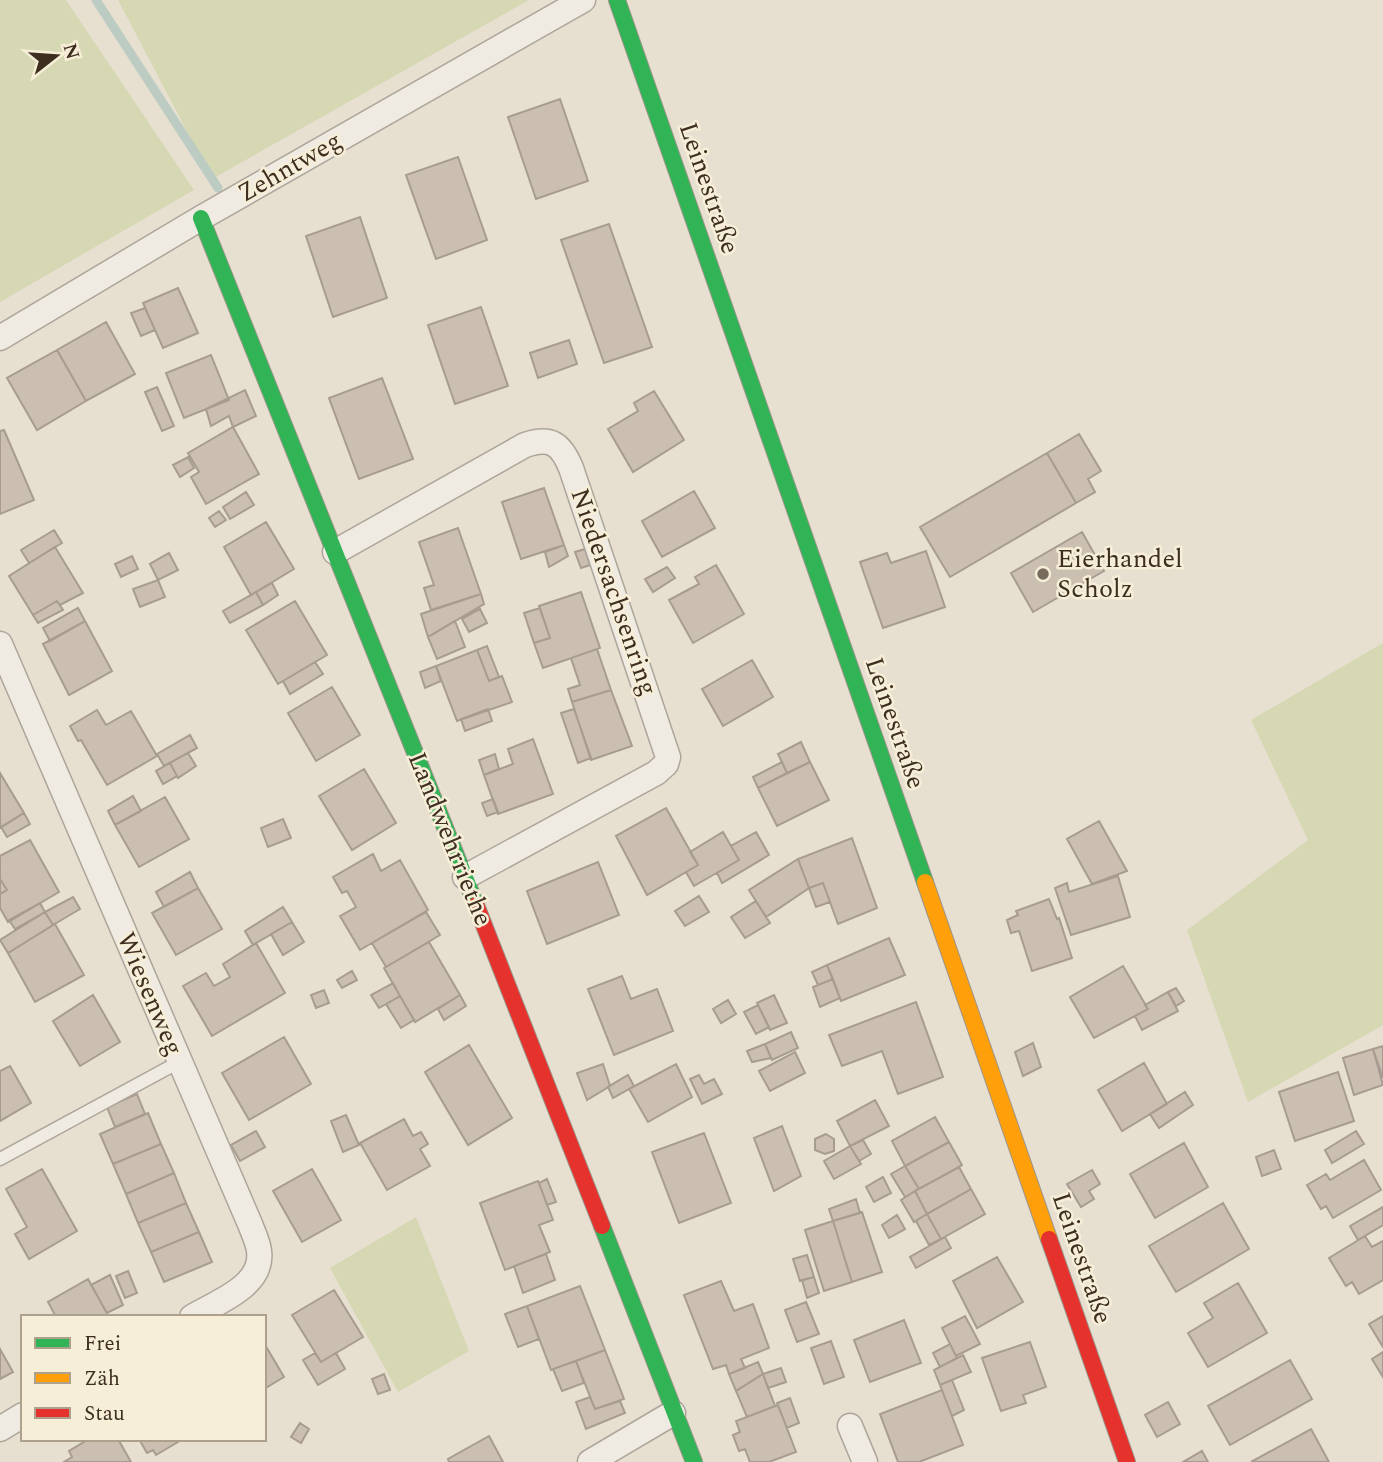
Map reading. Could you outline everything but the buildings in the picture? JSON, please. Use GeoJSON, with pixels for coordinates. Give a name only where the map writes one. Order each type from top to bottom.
{"type":"FeatureCollection","features":[{"type":"Feature","properties":{"kind":"street","name":"Zehntweg"},"geometry":{"type":"LineString","coordinates":[[0,338],[201,218],[583,0]]}},
{"type":"Feature","properties":{"kind":"street","name":"Leinestraße"},"geometry":{"type":"LineString","coordinates":[[617,0],[1127,1462]]}},
{"type":"Feature","properties":{"kind":"street","name":"Landwehrriethe"},"geometry":{"type":"LineString","coordinates":[[201,218],[465,877],[694,1462]]}},
{"type":"Feature","properties":{"kind":"street","name":"Niedersachsenring"},"geometry":{"type":"LineString","coordinates":[[335,552],[539,440],[552,441],[563,448],[668,757],[666,764],[656,773],[465,877]]}},
{"type":"Feature","properties":{"kind":"street","name":"Wiesenweg"},"geometry":{"type":"LineString","coordinates":[[0,644],[259,1251],[257,1271],[240,1289],[195,1315]]}},
{"type":"Feature","properties":{"kind":"street"},"geometry":{"type":"LineString","coordinates":[[590,1462],[673,1413]]}},
{"type":"Feature","properties":{"kind":"street"},"geometry":{"type":"LineString","coordinates":[[0,1429],[21,1416]]}},
{"type":"Feature","properties":{"kind":"street"},"geometry":{"type":"LineString","coordinates":[[850,1426],[865,1462]]}},
{"type":"Feature","properties":{"kind":"lane"},"geometry":{"type":"LineString","coordinates":[[0,1159],[179,1062]]}},
{"type":"Feature","properties":{"kind":"green space"},"geometry":{"type":"Polygon","coordinates":[[[0,0],[66,0],[194,190],[0,302],[0,0]]]}},
{"type":"Feature","properties":{"kind":"green space"},"geometry":{"type":"Polygon","coordinates":[[[118,0],[529,0],[212,179],[118,0]]]}},
{"type":"Feature","properties":{"kind":"green space"},"geometry":{"type":"Polygon","coordinates":[[[1383,643],[1383,1025],[1248,1102],[1187,930],[1308,840],[1251,720],[1383,643]]]}},
{"type":"Feature","properties":{"kind":"green space"},"geometry":{"type":"Polygon","coordinates":[[[416,1217],[469,1351],[398,1392],[330,1268],[416,1217]]]}},
{"type":"Feature","properties":{"kind":"waterway"},"geometry":{"type":"LineString","coordinates":[[96,0],[218,188]]}},
{"type":"Feature","properties":{"kind":"traffic: fast"},"geometry":{"type":"LineString","coordinates":[[617,0],[925,882]]}},
{"type":"Feature","properties":{"kind":"traffic: fast"},"geometry":{"type":"LineString","coordinates":[[201,218],[476,905]]}},
{"type":"Feature","properties":{"kind":"traffic: fast"},"geometry":{"type":"LineString","coordinates":[[602,1226],[694,1462]]}},
{"type":"Feature","properties":{"kind":"traffic: slow"},"geometry":{"type":"LineString","coordinates":[[925,882],[1049,1239]]}},
{"type":"Feature","properties":{"kind":"traffic: jam"},"geometry":{"type":"LineString","coordinates":[[476,905],[602,1226]]}},
{"type":"Feature","properties":{"kind":"traffic: jam"},"geometry":{"type":"LineString","coordinates":[[1049,1239],[1127,1462]]}},
{"type":"Feature","properties":{"kind":"place","name":"Eierhandel Scholz"},"geometry":{"type":"Point","coordinates":[1043,574]}}]}
